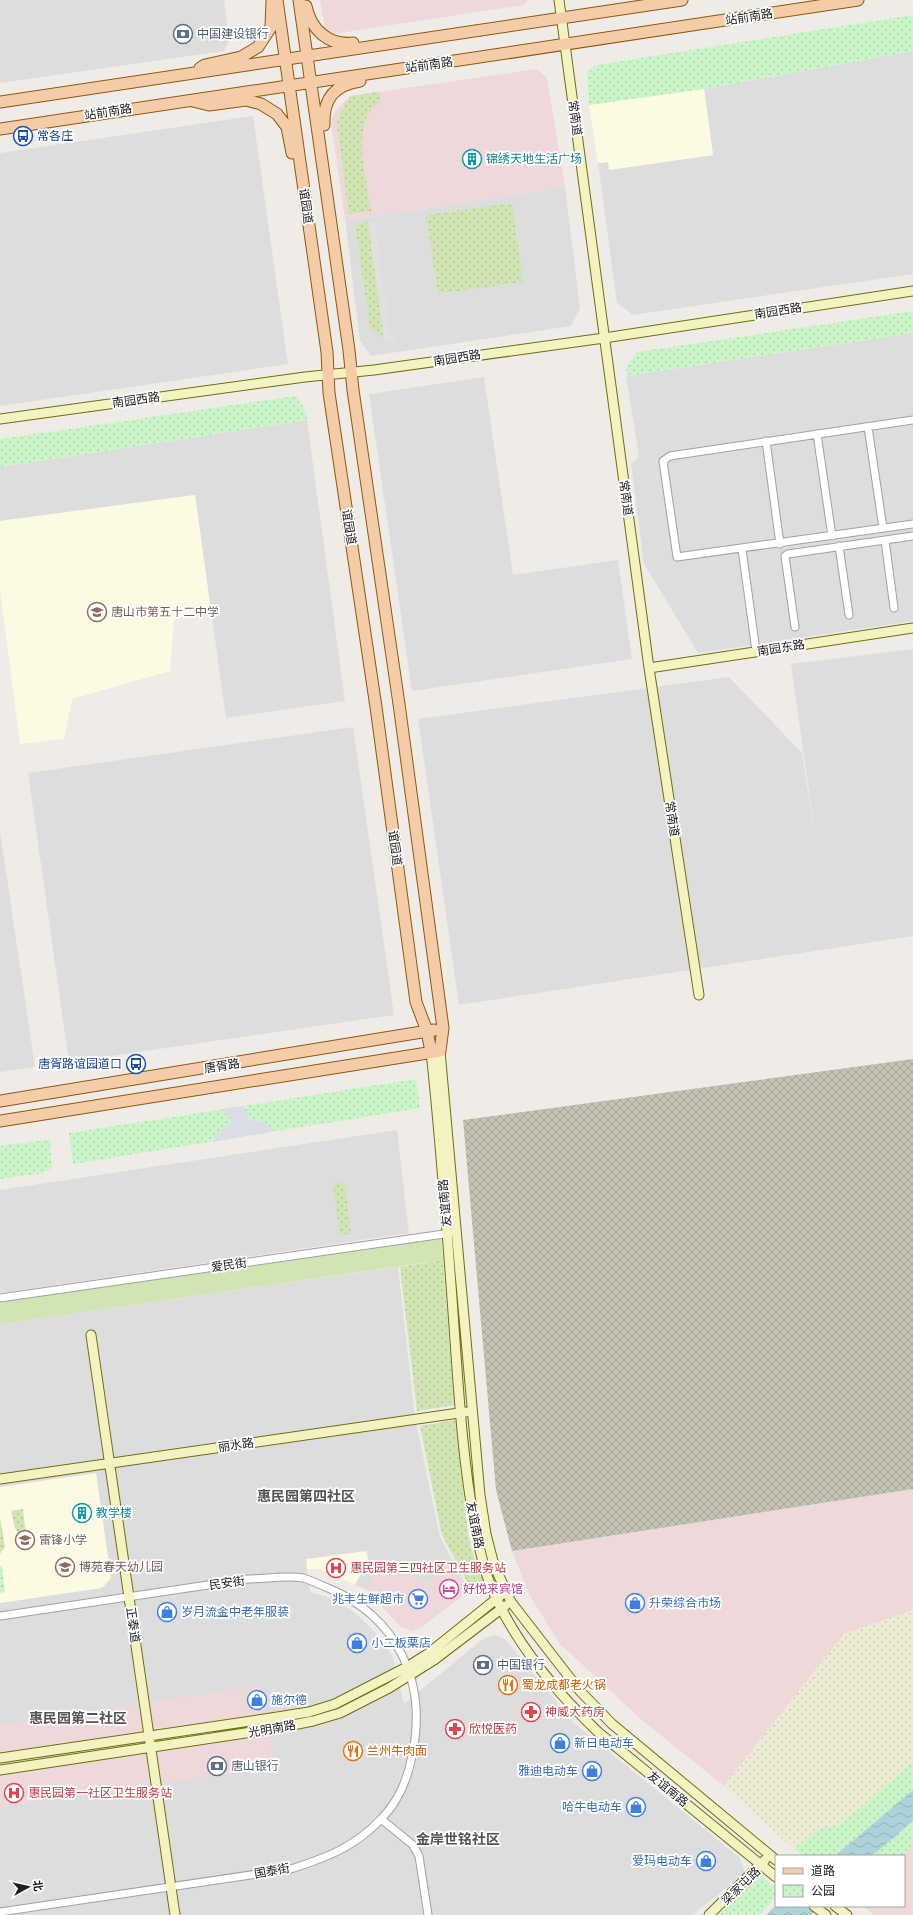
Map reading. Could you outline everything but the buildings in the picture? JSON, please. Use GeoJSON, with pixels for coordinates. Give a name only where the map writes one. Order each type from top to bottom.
{"type":"FeatureCollection","features":[{"type":"Feature","properties":{"kind":"main road"},"geometry":{"type":"LineString","coordinates":[[186,75],[205,65],[241,57],[258,47],[271,27],[272,0]]}},
{"type":"Feature","properties":{"kind":"main road","name":"谊园道"},"geometry":{"type":"LineString","coordinates":[[277,0],[326,352],[329,393],[376,707],[416,1002],[436,1051]]}},
{"type":"Feature","properties":{"kind":"main road","name":"谊园道"},"geometry":{"type":"LineString","coordinates":[[299,0],[312,81],[351,373],[399,704],[443,1028],[436,1051]]}},
{"type":"Feature","properties":{"kind":"main road"},"geometry":{"type":"LineString","coordinates":[[305,0],[309,19],[314,26],[327,38],[337,43],[375,40],[394,43]]}},
{"type":"Feature","properties":{"kind":"main road","name":"站前南路"},"geometry":{"type":"LineString","coordinates":[[0,102],[682,0]]}},
{"type":"Feature","properties":{"kind":"main road","name":"站前南路"},"geometry":{"type":"LineString","coordinates":[[0,129],[289,84],[565,46],[858,0]]}},
{"type":"Feature","properties":{"kind":"main road"},"geometry":{"type":"LineString","coordinates":[[325,177],[327,161],[323,110],[329,98],[349,83],[379,78],[397,69]]}},
{"type":"Feature","properties":{"kind":"main road"},"geometry":{"type":"LineString","coordinates":[[188,100],[209,105],[246,100],[261,104],[277,114],[287,127],[294,164],[302,179]]}},
{"type":"Feature","properties":{"kind":"main road","name":"唐胥路"},"geometry":{"type":"LineString","coordinates":[[0,1101],[443,1028]]}},
{"type":"Feature","properties":{"kind":"main road","name":"唐胥路"},"geometry":{"type":"LineString","coordinates":[[0,1121],[436,1051]]}},
{"type":"Feature","properties":{"kind":"street","name":"常南道"},"geometry":{"type":"LineString","coordinates":[[558,0],[649,668],[699,995]]}},
{"type":"Feature","properties":{"kind":"street","name":"南园西路"},"geometry":{"type":"LineString","coordinates":[[0,419],[604,338],[913,291]]}},
{"type":"Feature","properties":{"kind":"street"},"geometry":{"type":"LineString","coordinates":[[913,420],[670,456],[663,461],[677,557],[780,544],[913,524]]}},
{"type":"Feature","properties":{"kind":"street"},"geometry":{"type":"LineString","coordinates":[[868,427],[883,528]]}},
{"type":"Feature","properties":{"kind":"street"},"geometry":{"type":"LineString","coordinates":[[817,434],[832,536]]}},
{"type":"Feature","properties":{"kind":"street"},"geometry":{"type":"LineString","coordinates":[[766,441],[780,544]]}},
{"type":"Feature","properties":{"kind":"street"},"geometry":{"type":"LineString","coordinates":[[795,628],[785,556],[788,554],[839,546],[913,536]]}},
{"type":"Feature","properties":{"kind":"street"},"geometry":{"type":"LineString","coordinates":[[885,540],[894,608]]}},
{"type":"Feature","properties":{"kind":"street"},"geometry":{"type":"LineString","coordinates":[[839,546],[849,615]]}},
{"type":"Feature","properties":{"kind":"street"},"geometry":{"type":"LineString","coordinates":[[742,549],[756,651]]}},
{"type":"Feature","properties":{"kind":"street","name":"南园东路"},"geometry":{"type":"LineString","coordinates":[[649,668],[913,628]]}},
{"type":"Feature","properties":{"kind":"street","name":"友谊南路"},"geometry":{"type":"LineString","coordinates":[[436,1051],[480,1495],[486,1534],[494,1564],[511,1602],[538,1639],[596,1708],[612,1724],[773,1857]]}},
{"type":"Feature","properties":{"kind":"street","name":"友谊南路"},"geometry":{"type":"LineString","coordinates":[[453,1232],[460,1413],[469,1496],[484,1568],[496,1599],[521,1643],[582,1717],[600,1734],[775,1876]]}},
{"type":"Feature","properties":{"kind":"street","name":"爱民街"},"geometry":{"type":"LineString","coordinates":[[0,1298],[453,1232]]}},
{"type":"Feature","properties":{"kind":"street","name":"正泰道"},"geometry":{"type":"LineString","coordinates":[[91,1335],[175,1915]]}},
{"type":"Feature","properties":{"kind":"street","name":"丽水路"},"geometry":{"type":"LineString","coordinates":[[0,1479],[471,1411]]}},
{"type":"Feature","properties":{"kind":"street","name":"民安街"},"geometry":{"type":"LineString","coordinates":[[0,1616],[248,1579],[277,1577],[302,1578],[339,1593],[354,1601],[372,1614],[399,1646],[411,1676]]}},
{"type":"Feature","properties":{"kind":"street","name":"光明南路"},"geometry":{"type":"LineString","coordinates":[[0,1758],[309,1712],[335,1704],[407,1667],[429,1653],[506,1592]]}},
{"type":"Feature","properties":{"kind":"street","name":"光明南路"},"geometry":{"type":"LineString","coordinates":[[0,1770],[313,1722],[340,1713],[411,1676],[511,1602]]}},
{"type":"Feature","properties":{"kind":"street","name":"国泰街"},"geometry":{"type":"LineString","coordinates":[[0,1912],[291,1868],[327,1858],[363,1836],[381,1819],[400,1792],[409,1770],[413,1751],[416,1718],[411,1676]]}},
{"type":"Feature","properties":{"kind":"street"},"geometry":{"type":"LineString","coordinates":[[381,1819],[413,1845],[419,1856],[428,1915]]}},
{"type":"Feature","properties":{"kind":"street","name":"梁家屯路"},"geometry":{"type":"LineString","coordinates":[[709,1915],[773,1857]]}},
{"type":"Feature","properties":{"kind":"street"},"geometry":{"type":"LineString","coordinates":[[815,1907],[826,1915]]}},
{"type":"Feature","properties":{"kind":"street"},"geometry":{"type":"LineString","coordinates":[[836,1907],[846,1915]]}},
{"type":"Feature","properties":{"kind":"shaded area"},"geometry":{"type":"Polygon","coordinates":[[[0,0],[224,0],[229,41],[224,51],[0,83],[0,0]]]}},
{"type":"Feature","properties":{"kind":"shaded area"},"geometry":{"type":"Polygon","coordinates":[[[320,0],[528,0],[524,5],[326,35],[320,0]]]}},
{"type":"Feature","properties":{"kind":"shaded area"},"geometry":{"type":"Polygon","coordinates":[[[913,51],[913,274],[633,315],[617,303],[598,163],[608,162],[610,170],[713,155],[704,89],[913,51]]]}},
{"type":"Feature","properties":{"kind":"shaded area"},"geometry":{"type":"Polygon","coordinates":[[[537,69],[547,78],[565,187],[356,219],[345,218],[331,123],[335,111],[350,96],[537,69]]]}},
{"type":"Feature","properties":{"kind":"shaded area"},"geometry":{"type":"Polygon","coordinates":[[[704,89],[713,155],[609,170],[608,162],[598,163],[589,105],[704,89]]]}},
{"type":"Feature","properties":{"kind":"shaded area"},"geometry":{"type":"Polygon","coordinates":[[[253,116],[288,364],[0,406],[0,153],[253,116]]]}},
{"type":"Feature","properties":{"kind":"shaded area"},"geometry":{"type":"Polygon","coordinates":[[[565,187],[580,308],[571,326],[371,356],[360,341],[345,218],[357,219],[565,187]]]}},
{"type":"Feature","properties":{"kind":"shaded area"},"geometry":{"type":"Polygon","coordinates":[[[375,221],[390,333],[397,343],[388,343],[384,339],[368,222],[375,221]]]}},
{"type":"Feature","properties":{"kind":"shaded area"},"geometry":{"type":"Polygon","coordinates":[[[913,333],[913,621],[698,653],[644,564],[631,464],[639,457],[626,376],[913,333]]]}},
{"type":"Feature","properties":{"kind":"shaded area"},"geometry":{"type":"Polygon","coordinates":[[[484,377],[513,575],[618,560],[632,659],[412,691],[369,394],[484,377]]]}},
{"type":"Feature","properties":{"kind":"shaded area"},"geometry":{"type":"Polygon","coordinates":[[[307,420],[345,701],[226,718],[195,495],[0,521],[0,467],[307,420]]]}},
{"type":"Feature","properties":{"kind":"shaded area","name":"唐山市第五十二中学"},"geometry":{"type":"Polygon","coordinates":[[[195,495],[210,604],[174,620],[170,671],[72,699],[64,739],[20,744],[0,590],[0,521],[195,495]]]}},
{"type":"Feature","properties":{"kind":"shaded area"},"geometry":{"type":"Polygon","coordinates":[[[913,649],[913,936],[459,1005],[418,719],[729,677],[802,753],[817,848],[791,664],[913,649]]]}},
{"type":"Feature","properties":{"kind":"shaded area"},"geometry":{"type":"Polygon","coordinates":[[[353,727],[394,1015],[69,1062],[28,773],[353,727]]]}},
{"type":"Feature","properties":{"kind":"shaded area"},"geometry":{"type":"Polygon","coordinates":[[[0,831],[35,1067],[0,1072],[0,831]]]}},
{"type":"Feature","properties":{"kind":"shaded area"},"geometry":{"type":"Polygon","coordinates":[[[913,1059],[913,1489],[512,1551],[496,1490],[463,1120],[913,1059]]]}},
{"type":"Feature","properties":{"kind":"shaded area"},"geometry":{"type":"Polygon","coordinates":[[[243,1106],[249,1119],[262,1122],[275,1131],[213,1142],[217,1133],[232,1122],[223,1109],[243,1106]]]}},
{"type":"Feature","properties":{"kind":"shaded area"},"geometry":{"type":"Polygon","coordinates":[[[397,1130],[409,1233],[0,1293],[0,1190],[397,1130]]]}},
{"type":"Feature","properties":{"kind":"shaded area"},"geometry":{"type":"Polygon","coordinates":[[[398,1267],[415,1418],[440,1537],[469,1591],[420,1628],[412,1631],[401,1627],[367,1590],[318,1569],[307,1569],[310,1592],[334,1599],[355,1613],[375,1632],[392,1655],[404,1704],[484,1638],[495,1635],[505,1639],[576,1725],[740,1858],[745,1873],[692,1915],[0,1915],[0,1324],[398,1267]]]}},
{"type":"Feature","properties":{"kind":"shaded area","name":"雷锋小学"},"geometry":{"type":"Polygon","coordinates":[[[96,1473],[111,1578],[102,1588],[0,1603],[0,1487],[96,1473]]]}},
{"type":"Feature","properties":{"kind":"shaded area","name":"升荣综合市场"},"geometry":{"type":"Polygon","coordinates":[[[913,1489],[913,1610],[844,1634],[724,1786],[643,1721],[560,1644],[530,1596],[512,1551],[913,1489]]]}},
{"type":"Feature","properties":{"kind":"shaded area","name":"惠民园第三四社区卫生服务站"},"geometry":{"type":"Polygon","coordinates":[[[367,1551],[368,1560],[355,1585],[318,1569],[307,1569],[306,1559],[367,1551]]]}},
{"type":"Feature","properties":{"kind":"shaded area"},"geometry":{"type":"Polygon","coordinates":[[[454,1563],[469,1591],[420,1628],[412,1631],[401,1627],[367,1590],[374,1574],[416,1569],[418,1582],[429,1580],[454,1563]]]}},
{"type":"Feature","properties":{"kind":"shaded area"},"geometry":{"type":"Polygon","coordinates":[[[262,1685],[274,1767],[0,1807],[0,1725],[262,1685]]]}},
{"type":"Feature","properties":{"kind":"shaded area"},"geometry":{"type":"Polygon","coordinates":[[[913,1846],[913,1915],[873,1915],[864,1907],[905,1907],[905,1855],[902,1855],[913,1846]]]}},
{"type":"Feature","properties":{"kind":"green space"},"geometry":{"type":"Polygon","coordinates":[[[913,15],[913,51],[704,89],[589,105],[587,72],[596,65],[913,15]]]}},
{"type":"Feature","properties":{"kind":"green space"},"geometry":{"type":"Polygon","coordinates":[[[379,92],[381,102],[374,106],[366,120],[362,145],[364,173],[371,211],[349,214],[337,124],[339,116],[350,96],[379,92]]]}},
{"type":"Feature","properties":{"kind":"green space"},"geometry":{"type":"Polygon","coordinates":[[[512,203],[523,282],[438,294],[426,215],[512,203]]]}},
{"type":"Feature","properties":{"kind":"green space"},"geometry":{"type":"Polygon","coordinates":[[[368,222],[384,339],[370,328],[355,224],[368,222]]]}},
{"type":"Feature","properties":{"kind":"green space"},"geometry":{"type":"Polygon","coordinates":[[[913,311],[913,333],[627,376],[626,368],[637,352],[913,311]]]}},
{"type":"Feature","properties":{"kind":"green space"},"geometry":{"type":"Polygon","coordinates":[[[296,396],[304,408],[307,420],[0,467],[0,439],[296,396]]]}},
{"type":"Feature","properties":{"kind":"green space"},"geometry":{"type":"Polygon","coordinates":[[[416,1079],[420,1108],[73,1164],[69,1133],[416,1079]]]}},
{"type":"Feature","properties":{"kind":"green space"},"geometry":{"type":"Polygon","coordinates":[[[50,1139],[51,1161],[53,1167],[44,1173],[0,1179],[0,1146],[50,1139]]]}},
{"type":"Feature","properties":{"kind":"green space"},"geometry":{"type":"Polygon","coordinates":[[[340,1181],[345,1186],[351,1234],[340,1235],[333,1186],[335,1182],[340,1181]]]}},
{"type":"Feature","properties":{"kind":"green space"},"geometry":{"type":"Polygon","coordinates":[[[441,1238],[443,1260],[0,1324],[0,1302],[441,1238]]]}},
{"type":"Feature","properties":{"kind":"green space"},"geometry":{"type":"Polygon","coordinates":[[[443,1260],[454,1405],[417,1411],[400,1267],[443,1260]]]}},
{"type":"Feature","properties":{"kind":"green space"},"geometry":{"type":"Polygon","coordinates":[[[455,1420],[468,1534],[472,1551],[483,1580],[470,1587],[442,1535],[420,1426],[455,1420]]]}},
{"type":"Feature","properties":{"kind":"green space"},"geometry":{"type":"Polygon","coordinates":[[[23,1509],[26,1536],[20,1535],[15,1528],[11,1511],[23,1509]]]}},
{"type":"Feature","properties":{"kind":"green space"},"geometry":{"type":"Polygon","coordinates":[[[0,1518],[5,1547],[0,1554],[0,1518]]]}},
{"type":"Feature","properties":{"kind":"green space"},"geometry":{"type":"Polygon","coordinates":[[[0,1566],[2,1566],[5,1592],[0,1593],[0,1566]]]}},
{"type":"Feature","properties":{"kind":"green space"},"geometry":{"type":"Polygon","coordinates":[[[913,1610],[913,1762],[841,1824],[820,1828],[794,1849],[724,1786],[844,1634],[913,1610]]]}},
{"type":"Feature","properties":{"kind":"green space"},"geometry":{"type":"Polygon","coordinates":[[[913,1762],[913,1790],[836,1855],[802,1855],[794,1849],[820,1828],[841,1824],[913,1762]]]}},
{"type":"Feature","properties":{"kind":"green space"},"geometry":{"type":"Polygon","coordinates":[[[913,1821],[913,1846],[902,1855],[873,1855],[913,1821]]]}},
{"type":"Feature","properties":{"kind":"green space"},"geometry":{"type":"Polygon","coordinates":[[[760,1875],[775,1887],[775,1897],[760,1915],[719,1915],[760,1875]]]}},
{"type":"Feature","properties":{"kind":"water"},"geometry":{"type":"Polygon","coordinates":[[[913,1790],[913,1821],[873,1855],[836,1855],[913,1790]]]}},
{"type":"Feature","properties":{"kind":"water"},"geometry":{"type":"Polygon","coordinates":[[[775,1906],[819,1907],[811,1915],[766,1915],[775,1906]]]}},
{"type":"Feature","properties":{"kind":"place","name":"中国建设银行"},"geometry":{"type":"Point","coordinates":[183,34]}},
{"type":"Feature","properties":{"kind":"place","name":"常各庄"},"geometry":{"type":"Point","coordinates":[23,136]}},
{"type":"Feature","properties":{"kind":"place","name":"锦绣天地生活广场"},"geometry":{"type":"Point","coordinates":[472,159]}},
{"type":"Feature","properties":{"kind":"place","name":"唐山市第五十二中学"},"geometry":{"type":"Point","coordinates":[97,612]}},
{"type":"Feature","properties":{"kind":"place","name":"唐胥路谊园道口"},"geometry":{"type":"Point","coordinates":[136,1064]}},
{"type":"Feature","properties":{"kind":"place","name":"教学楼"},"geometry":{"type":"Point","coordinates":[82,1513]}},
{"type":"Feature","properties":{"kind":"place","name":"雷锋小学"},"geometry":{"type":"Point","coordinates":[25,1540]}},
{"type":"Feature","properties":{"kind":"place","name":"博苑春天幼儿园"},"geometry":{"type":"Point","coordinates":[65,1567]}},
{"type":"Feature","properties":{"kind":"place","name":"惠民园第三四社区卫生服务站"},"geometry":{"type":"Point","coordinates":[336,1568]}},
{"type":"Feature","properties":{"kind":"place","name":"好悦来宾馆"},"geometry":{"type":"Point","coordinates":[449,1589]}},
{"type":"Feature","properties":{"kind":"place","name":"兆丰生鲜超市"},"geometry":{"type":"Point","coordinates":[418,1599]}},
{"type":"Feature","properties":{"kind":"place","name":"升荣综合市场"},"geometry":{"type":"Point","coordinates":[635,1603]}},
{"type":"Feature","properties":{"kind":"place","name":"岁月流金中老年服装"},"geometry":{"type":"Point","coordinates":[167,1612]}},
{"type":"Feature","properties":{"kind":"place","name":"小二板栗店"},"geometry":{"type":"Point","coordinates":[357,1643]}},
{"type":"Feature","properties":{"kind":"place","name":"中国银行"},"geometry":{"type":"Point","coordinates":[483,1665]}},
{"type":"Feature","properties":{"kind":"place","name":"蜀龙成都老火锅"},"geometry":{"type":"Point","coordinates":[508,1685]}},
{"type":"Feature","properties":{"kind":"place","name":"施尔德"},"geometry":{"type":"Point","coordinates":[257,1700]}},
{"type":"Feature","properties":{"kind":"place","name":"神威大药房"},"geometry":{"type":"Point","coordinates":[531,1712]}},
{"type":"Feature","properties":{"kind":"place","name":"欣悦医药"},"geometry":{"type":"Point","coordinates":[455,1729]}},
{"type":"Feature","properties":{"kind":"place","name":"新日电动车"},"geometry":{"type":"Point","coordinates":[560,1743]}},
{"type":"Feature","properties":{"kind":"place","name":"兰州牛肉面"},"geometry":{"type":"Point","coordinates":[353,1751]}},
{"type":"Feature","properties":{"kind":"place","name":"唐山银行"},"geometry":{"type":"Point","coordinates":[217,1766]}},
{"type":"Feature","properties":{"kind":"place","name":"雅迪电动车"},"geometry":{"type":"Point","coordinates":[592,1771]}},
{"type":"Feature","properties":{"kind":"place","name":"惠民园第一社区卫生服务站"},"geometry":{"type":"Point","coordinates":[14,1793]}},
{"type":"Feature","properties":{"kind":"place","name":"哈牛电动车"},"geometry":{"type":"Point","coordinates":[636,1807]}},
{"type":"Feature","properties":{"kind":"place","name":"爱玛电动车"},"geometry":{"type":"Point","coordinates":[706,1861]}},
{"type":"Feature","properties":{"kind":"district","name":"惠民园第四社区"},"geometry":{"type":"Point","coordinates":[306,1496]}},
{"type":"Feature","properties":{"kind":"district","name":"惠民园第二社区"},"geometry":{"type":"Point","coordinates":[78,1718]}},
{"type":"Feature","properties":{"kind":"district","name":"金岸世铭社区"},"geometry":{"type":"Point","coordinates":[458,1839]}}]}
